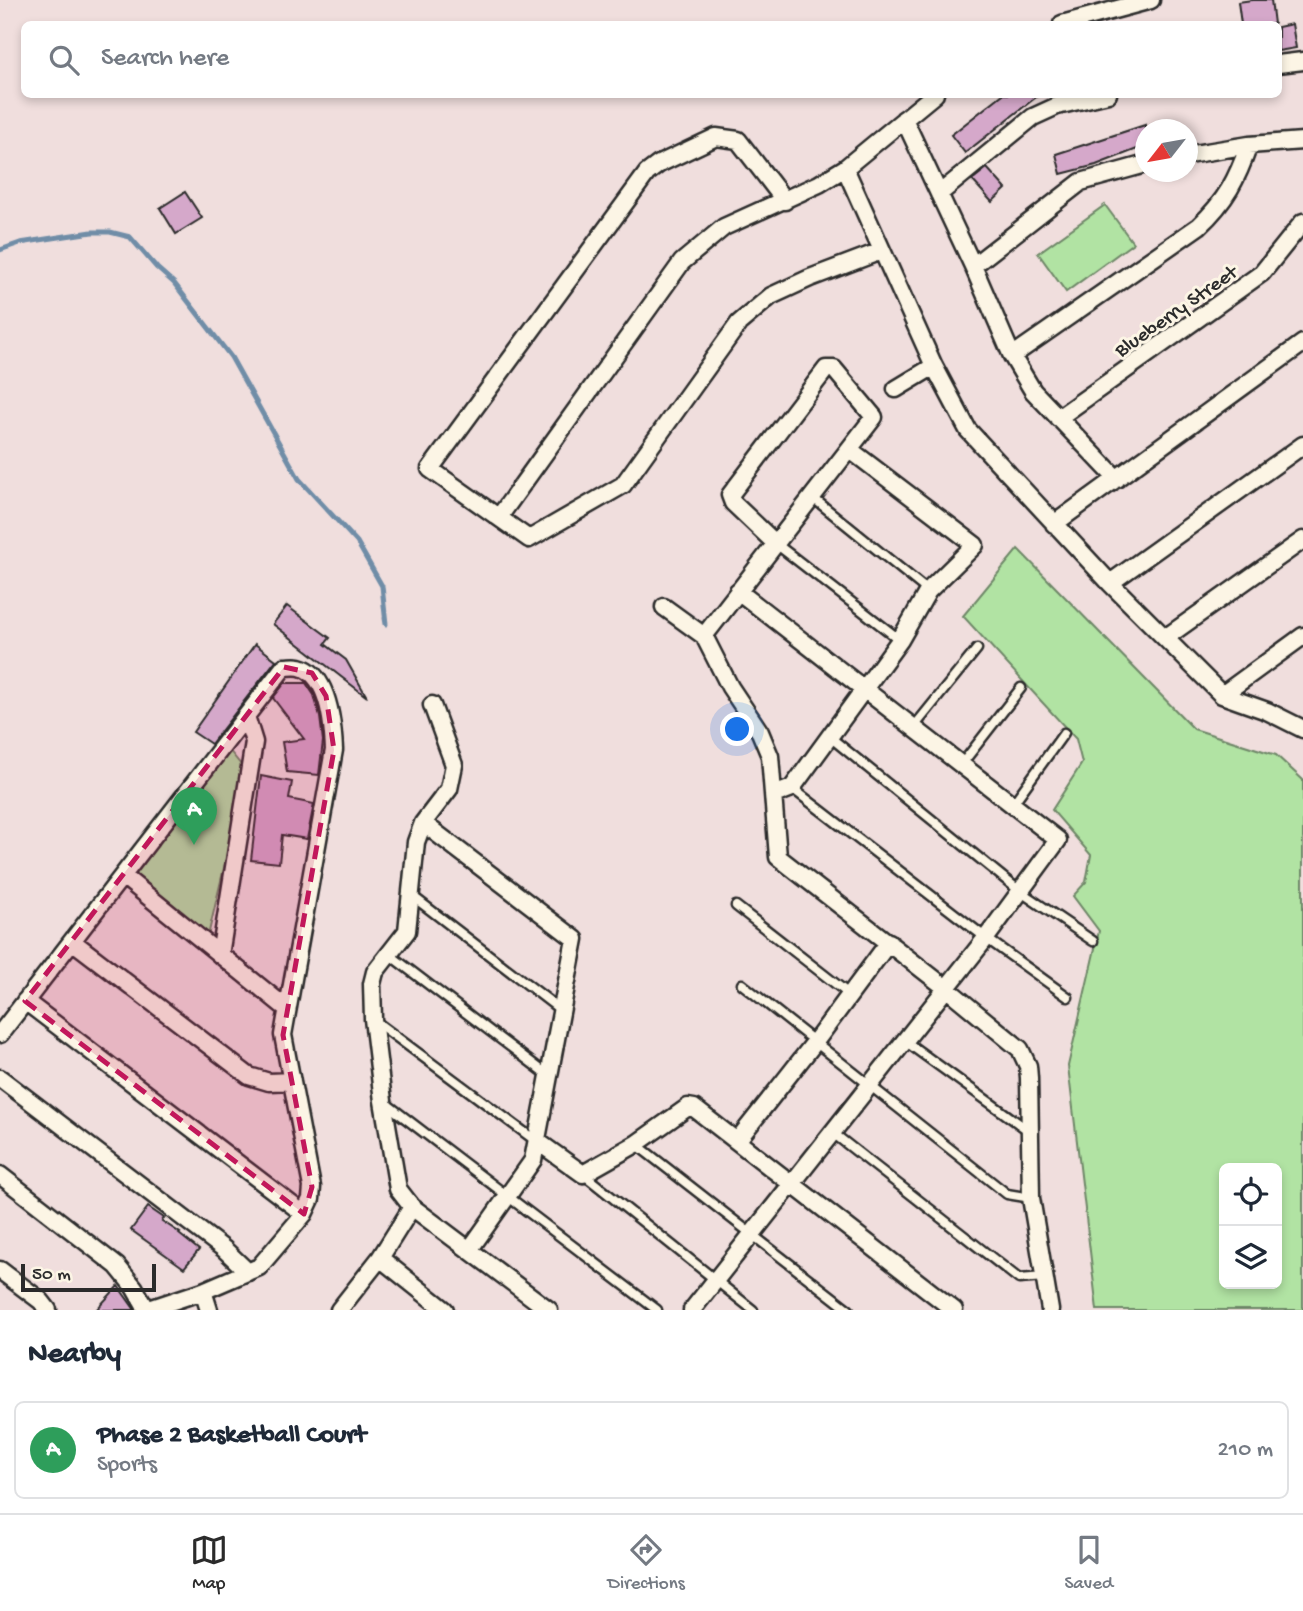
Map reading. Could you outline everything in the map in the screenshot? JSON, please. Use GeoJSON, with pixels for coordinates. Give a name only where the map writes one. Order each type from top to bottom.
{"type":"FeatureCollection","features":[{"type":"Feature","properties":{"kind":"street"},"geometry":{"type":"LineString","coordinates":[[1073,21],[1151,0]]}},
{"type":"Feature","properties":{"kind":"street"},"geometry":{"type":"LineString","coordinates":[[1282,64],[1303,61]]}},
{"type":"Feature","properties":{"kind":"street"},"geometry":{"type":"LineString","coordinates":[[499,517],[682,262],[724,227],[785,201],[845,167],[930,98]]}},
{"type":"Feature","properties":{"kind":"street"},"geometry":{"type":"LineString","coordinates":[[939,194],[1033,117],[1057,106],[1091,98]]}},
{"type":"Feature","properties":{"kind":"street"},"geometry":{"type":"LineString","coordinates":[[904,119],[1012,356],[1033,391],[1117,479]]}},
{"type":"Feature","properties":{"kind":"street"},"geometry":{"type":"LineString","coordinates":[[785,201],[738,140],[716,137],[659,164],[647,173],[430,469],[529,539],[623,485],[739,323],[771,296],[881,251]]}},
{"type":"Feature","properties":{"kind":"street"},"geometry":{"type":"LineString","coordinates":[[1198,153],[1249,145],[1303,141]]}},
{"type":"Feature","properties":{"kind":"street"},"geometry":{"type":"LineString","coordinates":[[1012,356],[1199,226],[1219,208],[1240,172],[1249,145]]}},
{"type":"Feature","properties":{"kind":"street"},"geometry":{"type":"LineString","coordinates":[[845,167],[934,366],[968,430],[1110,583],[1222,695],[1267,711],[1303,729]]}},
{"type":"Feature","properties":{"kind":"street"},"geometry":{"type":"LineString","coordinates":[[973,266],[1081,182],[1135,167]]}},
{"type":"Feature","properties":{"kind":"street","name":"Blueberry Street"},"geometry":{"type":"LineString","coordinates":[[1058,418],[1262,274],[1303,222]]}},
{"type":"Feature","properties":{"kind":"street"},"geometry":{"type":"LineString","coordinates":[[1054,524],[1303,343]]}},
{"type":"Feature","properties":{"kind":"street"},"geometry":{"type":"LineString","coordinates":[[895,389],[934,366]]}},
{"type":"Feature","properties":{"kind":"street"},"geometry":{"type":"LineString","coordinates":[[704,636],[874,417],[834,369],[826,369],[730,495],[733,503],[775,543]]}},
{"type":"Feature","properties":{"kind":"street"},"geometry":{"type":"LineString","coordinates":[[1110,583],[1303,445]]}},
{"type":"Feature","properties":{"kind":"street"},"geometry":{"type":"LineString","coordinates":[[774,795],[792,788],[900,640],[928,592],[975,545],[849,449]]}},
{"type":"Feature","properties":{"kind":"street"},"geometry":{"type":"LineString","coordinates":[[1165,638],[1303,540]]}},
{"type":"Feature","properties":{"kind":"street"},"geometry":{"type":"LineString","coordinates":[[692,1310],[986,938],[1058,840],[738,591]]}},
{"type":"Feature","properties":{"kind":"street"},"geometry":{"type":"LineString","coordinates":[[664,607],[704,636],[730,687],[760,732],[770,756],[778,857],[946,988],[1020,1049],[1025,1057],[1029,1078],[1031,1198],[1050,1310]]}},
{"type":"Feature","properties":{"kind":"street"},"geometry":{"type":"LineString","coordinates":[[1222,695],[1303,636]]}},
{"type":"Feature","properties":{"kind":"street"},"geometry":{"type":"LineString","coordinates":[[0,1034],[284,667],[299,667],[312,673],[326,696],[333,725],[334,750],[282,1035],[312,1187],[311,1199],[304,1214],[260,1267],[147,1310],[134,1287],[117,1266],[0,1175]]}},
{"type":"Feature","properties":{"kind":"street"},"geometry":{"type":"LineString","coordinates":[[432,705],[454,765],[449,789],[424,823],[416,842],[407,931],[375,972],[372,984],[373,1019],[383,1101],[398,1189],[412,1207],[549,1310]]}},
{"type":"Feature","properties":{"kind":"street"},"geometry":{"type":"LineString","coordinates":[[220,955],[254,742],[246,716]]}},
{"type":"Feature","properties":{"kind":"street"},"geometry":{"type":"LineString","coordinates":[[424,823],[575,939],[533,1160],[470,1249]]}},
{"type":"Feature","properties":{"kind":"street"},"geometry":{"type":"LineString","coordinates":[[123,876],[286,1008]]}},
{"type":"Feature","properties":{"kind":"street"},"geometry":{"type":"LineString","coordinates":[[72,941],[249,1076],[269,1082],[292,1081]]}},
{"type":"Feature","properties":{"kind":"street"},"geometry":{"type":"LineString","coordinates":[[737,1141],[889,942]]}},
{"type":"Feature","properties":{"kind":"street"},"geometry":{"type":"LineString","coordinates":[[25,1001],[304,1214]]}},
{"type":"Feature","properties":{"kind":"street"},"geometry":{"type":"LineString","coordinates":[[0,1078],[224,1249],[248,1272]]}},
{"type":"Feature","properties":{"kind":"street"},"geometry":{"type":"LineString","coordinates":[[537,1141],[583,1174],[636,1144],[688,1107],[694,1108],[954,1310]]}},
{"type":"Feature","properties":{"kind":"street"},"geometry":{"type":"LineString","coordinates":[[342,1309],[380,1258],[412,1207]]}},
{"type":"Feature","properties":{"kind":"street"},"geometry":{"type":"LineString","coordinates":[[380,1258],[445,1310]]}},
{"type":"Feature","properties":{"kind":"street"},"geometry":{"type":"LineString","coordinates":[[0,1270],[41,1301],[48,1310]]}},
{"type":"Feature","properties":{"kind":"street"},"geometry":{"type":"LineString","coordinates":[[202,1291],[209,1310]]}},
{"type":"Feature","properties":{"kind":"lane"},"geometry":{"type":"LineString","coordinates":[[812,496],[928,592]]}},
{"type":"Feature","properties":{"kind":"lane"},"geometry":{"type":"LineString","coordinates":[[775,543],[900,640]]}},
{"type":"Feature","properties":{"kind":"lane"},"geometry":{"type":"LineString","coordinates":[[913,728],[977,649]]}},
{"type":"Feature","properties":{"kind":"lane"},"geometry":{"type":"LineString","coordinates":[[961,765],[1021,688]]}},
{"type":"Feature","properties":{"kind":"lane"},"geometry":{"type":"LineString","coordinates":[[1012,804],[1064,733]]}},
{"type":"Feature","properties":{"kind":"lane"},"geometry":{"type":"LineString","coordinates":[[830,737],[1021,892],[1093,941]]}},
{"type":"Feature","properties":{"kind":"lane"},"geometry":{"type":"LineString","coordinates":[[792,788],[986,938],[1068,997]]}},
{"type":"Feature","properties":{"kind":"lane"},"geometry":{"type":"LineString","coordinates":[[411,895],[562,1011]]}},
{"type":"Feature","properties":{"kind":"lane"},"geometry":{"type":"LineString","coordinates":[[736,906],[850,995]]}},
{"type":"Feature","properties":{"kind":"lane"},"geometry":{"type":"LineString","coordinates":[[390,955],[549,1076]]}},
{"type":"Feature","properties":{"kind":"lane"},"geometry":{"type":"LineString","coordinates":[[742,984],[1007,1194],[1031,1198]]}},
{"type":"Feature","properties":{"kind":"lane"},"geometry":{"type":"LineString","coordinates":[[373,1019],[537,1141]]}},
{"type":"Feature","properties":{"kind":"lane"},"geometry":{"type":"LineString","coordinates":[[905,1041],[1029,1131]]}},
{"type":"Feature","properties":{"kind":"lane"},"geometry":{"type":"LineString","coordinates":[[383,1101],[657,1310]]}},
{"type":"Feature","properties":{"kind":"lane"},"geometry":{"type":"LineString","coordinates":[[833,1133],[1019,1279],[1045,1277]]}},
{"type":"Feature","properties":{"kind":"lane"},"geometry":{"type":"LineString","coordinates":[[636,1144],[849,1310]]}},
{"type":"Feature","properties":{"kind":"lane"},"geometry":{"type":"LineString","coordinates":[[583,1174],[753,1310]]}},
{"type":"Feature","properties":{"kind":"highlighted area"},"geometry":{"type":"Polygon","coordinates":[[[284,667],[312,673],[326,696],[334,750],[283,1035],[312,1187],[304,1214],[25,1001],[284,667]]]}},
{"type":"Feature","properties":{"kind":"green space"},"geometry":{"type":"Polygon","coordinates":[[[1105,205],[1133,243],[1066,292],[1038,253],[1105,205]]]}},
{"type":"Feature","properties":{"kind":"green space"},"geometry":{"type":"Polygon","coordinates":[[[1018,549],[1194,729],[1276,755],[1303,780],[1303,1310],[1097,1310],[1068,1066],[1099,931],[1073,896],[1086,882],[1091,855],[1052,810],[1082,763],[1076,739],[963,616],[1018,549]]]}},
{"type":"Feature","properties":{"kind":"green space"},"geometry":{"type":"Polygon","coordinates":[[[229,750],[241,765],[231,838],[208,936],[134,877],[229,750]]]}},
{"type":"Feature","properties":{"kind":"building"},"geometry":{"type":"Polygon","coordinates":[[[1271,0],[1274,21],[1241,21],[1238,2],[1271,0]]]}},
{"type":"Feature","properties":{"kind":"building"},"geometry":{"type":"Polygon","coordinates":[[[1292,24],[1296,48],[1282,50],[1282,26],[1292,24]]]}},
{"type":"Feature","properties":{"kind":"building"},"geometry":{"type":"Polygon","coordinates":[[[998,98],[1035,98],[965,153],[951,135],[998,98]]]}},
{"type":"Feature","properties":{"kind":"building"},"geometry":{"type":"Polygon","coordinates":[[[1135,128],[1135,150],[1096,165],[1061,174],[1056,154],[1135,128]]]}},
{"type":"Feature","properties":{"kind":"building"},"geometry":{"type":"Polygon","coordinates":[[[987,168],[1006,189],[992,202],[972,180],[987,168]]]}},
{"type":"Feature","properties":{"kind":"building"},"geometry":{"type":"Polygon","coordinates":[[[185,192],[202,218],[176,234],[160,208],[185,192]]]}},
{"type":"Feature","properties":{"kind":"building"},"geometry":{"type":"Polygon","coordinates":[[[287,606],[330,638],[325,644],[346,660],[367,697],[273,624],[287,606]]]}},
{"type":"Feature","properties":{"kind":"building"},"geometry":{"type":"Polygon","coordinates":[[[255,644],[276,660],[211,744],[193,732],[255,644]]]}},
{"type":"Feature","properties":{"kind":"building"},"geometry":{"type":"Polygon","coordinates":[[[285,683],[306,683],[314,695],[323,741],[319,775],[287,772],[282,742],[304,739],[273,698],[285,683]]]}},
{"type":"Feature","properties":{"kind":"building"},"geometry":{"type":"Polygon","coordinates":[[[261,776],[292,782],[289,799],[314,804],[307,839],[282,835],[279,863],[251,860],[261,776]]]}},
{"type":"Feature","properties":{"kind":"building"},"geometry":{"type":"Polygon","coordinates":[[[148,1207],[199,1250],[184,1268],[131,1230],[148,1207]]]}},
{"type":"Feature","properties":{"kind":"building"},"geometry":{"type":"Polygon","coordinates":[[[118,1286],[135,1310],[96,1310],[118,1286]]]}},
{"type":"Feature","properties":{"kind":"waterway"},"geometry":{"type":"LineString","coordinates":[[0,250],[20,243],[92,232],[110,232],[130,237],[174,283],[231,357],[299,479],[357,542],[382,586],[386,624],[385,618]]}},
{"type":"Feature","properties":{"kind":"place","name":"Phase 2 Basketball Court"},"geometry":{"type":"Point","coordinates":[194,845]}}]}
